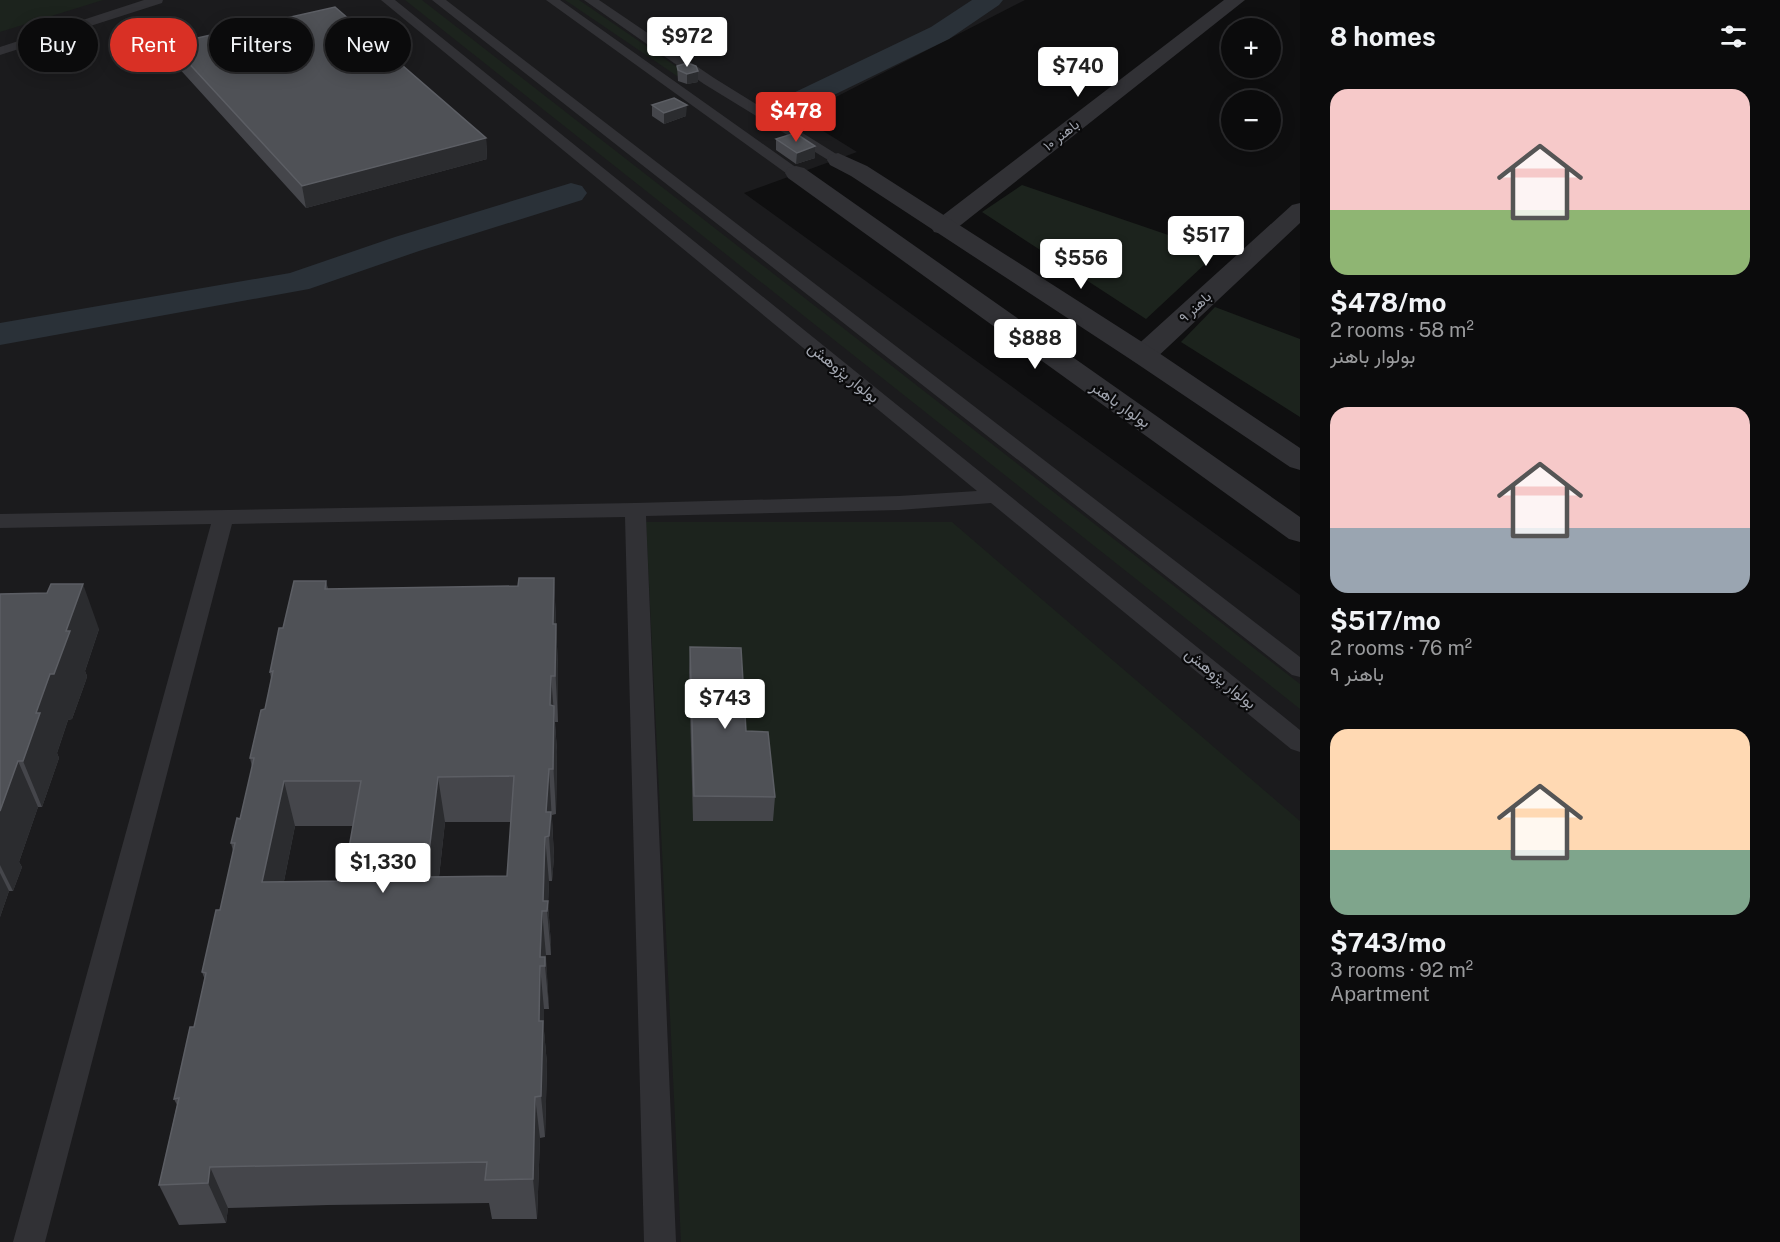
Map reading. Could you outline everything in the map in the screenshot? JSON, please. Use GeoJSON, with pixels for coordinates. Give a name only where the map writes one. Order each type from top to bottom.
{"type":"FeatureCollection","features":[{"type":"Feature","properties":{"kind":"street","name":"باهنر ۱۰"},"geometry":{"type":"LineString","coordinates":[[944,227],[1236,0]]}},
{"type":"Feature","properties":{"kind":"street"},"geometry":{"type":"LineString","coordinates":[[805,179],[848,165],[1143,355],[1300,461]]}},
{"type":"Feature","properties":{"kind":"street","name":"بولوار باهنر"},"geometry":{"type":"LineString","coordinates":[[805,179],[1300,532]]}},
{"type":"Feature","properties":{"kind":"street","name":"باهنر ۹"},"geometry":{"type":"LineString","coordinates":[[1143,355],[1300,210]]}},
{"type":"Feature","properties":{"kind":"lane"},"geometry":{"type":"LineString","coordinates":[[0,51],[158,0]]}},
{"type":"Feature","properties":{"kind":"lane","name":"بولوار پژوهش"},"geometry":{"type":"LineString","coordinates":[[387,0],[1300,743]]}},
{"type":"Feature","properties":{"kind":"lane"},"geometry":{"type":"LineString","coordinates":[[438,0],[1300,669]]}},
{"type":"Feature","properties":{"kind":"lane"},"geometry":{"type":"LineString","coordinates":[[552,0],[805,179]]}},
{"type":"Feature","properties":{"kind":"lane"},"geometry":{"type":"LineString","coordinates":[[590,0],[709,81],[848,165]]}},
{"type":"Feature","properties":{"kind":"lane"},"geometry":{"type":"LineString","coordinates":[[679,90],[709,81]]}},
{"type":"Feature","properties":{"kind":"lane"},"geometry":{"type":"LineString","coordinates":[[0,521],[635,510],[899,503],[996,496]]}},
{"type":"Feature","properties":{"kind":"lane"},"geometry":{"type":"LineString","coordinates":[[635,510],[660,1242]]}},
{"type":"Feature","properties":{"kind":"lane"},"geometry":{"type":"LineString","coordinates":[[29,1242],[223,517]]}},
{"type":"Feature","properties":{"kind":"shaded area"},"geometry":{"type":"Polygon","coordinates":[[[0,0],[1025,0],[799,116],[857,152],[744,193],[1300,595],[1300,1242],[0,1242],[0,0]]]}},
{"type":"Feature","properties":{"kind":"shaded area"},"geometry":{"type":"Polygon","coordinates":[[[0,0],[103,0],[45,18],[18,18],[18,26],[0,32],[0,0]]]}},
{"type":"Feature","properties":{"kind":"shaded area"},"geometry":{"type":"Polygon","coordinates":[[[405,0],[422,0],[1300,684],[1300,709],[405,0]]]}},
{"type":"Feature","properties":{"kind":"shaded area"},"geometry":{"type":"Polygon","coordinates":[[[565,0],[579,0],[687,74],[677,76],[565,0]]]}},
{"type":"Feature","properties":{"kind":"shaded area"},"geometry":{"type":"Polygon","coordinates":[[[1022,185],[1218,252],[1146,319],[982,212],[1022,185]]]}},
{"type":"Feature","properties":{"kind":"shaded area"},"geometry":{"type":"Polygon","coordinates":[[[1215,307],[1300,339],[1300,417],[1181,342],[1215,307]]]}},
{"type":"Feature","properties":{"kind":"shaded area"},"geometry":{"type":"Polygon","coordinates":[[[646,522],[952,522],[1300,821],[1300,1242],[681,1242],[646,522]]]}},
{"type":"Feature","properties":{"kind":"building"},"geometry":{"type":"Polygon","coordinates":[[[335,7],[348,18],[325,18],[325,72],[410,72],[486,138],[302,186],[197,72],[197,38],[209,35],[209,72],[313,72],[313,18],[286,18],[335,7]]]}},
{"type":"Feature","properties":{"kind":"building"},"geometry":{"type":"Polygon","coordinates":[[[687,63],[696,66],[698,71],[687,74],[678,70],[677,66],[687,63]]]}},
{"type":"Feature","properties":{"kind":"building"},"geometry":{"type":"Polygon","coordinates":[[[674,98],[687,105],[664,113],[652,105],[674,98]]]}},
{"type":"Feature","properties":{"kind":"building"},"geometry":{"type":"Polygon","coordinates":[[[795,133],[815,146],[797,153],[776,139],[795,133]]]}},
{"type":"Feature","properties":{"kind":"building"},"geometry":{"type":"Polygon","coordinates":[[[519,578],[554,578],[553,624],[556,624],[555,676],[551,676],[550,705],[554,706],[553,769],[549,769],[546,812],[551,812],[549,836],[545,837],[543,901],[548,901],[547,911],[542,911],[540,957],[545,957],[545,966],[540,966],[539,1021],[543,1021],[541,1096],[535,1097],[533,1179],[485,1180],[487,1162],[210,1167],[208,1183],[159,1185],[179,1098],[174,1099],[190,1027],[194,1027],[206,973],[202,972],[216,910],[220,910],[235,843],[231,843],[237,818],[240,819],[254,758],[250,758],[261,710],[265,709],[279,628],[283,628],[294,581],[326,581],[325,589],[518,586],[519,578]],[[514,776],[438,777],[426,877],[507,876],[514,776]],[[284,781],[262,882],[343,881],[361,781],[284,781]]]}},
{"type":"Feature","properties":{"kind":"building"},"geometry":{"type":"Polygon","coordinates":[[[51,584],[83,584],[66,631],[70,631],[54,674],[50,674],[36,713],[40,713],[23,761],[18,761],[0,811],[0,594],[47,593],[51,584]]]}},
{"type":"Feature","properties":{"kind":"building"},"geometry":{"type":"Polygon","coordinates":[[[690,647],[741,648],[746,731],[768,732],[775,797],[694,796],[690,647]]]}},
{"type":"Feature","properties":{"kind":"waterway"},"geometry":{"type":"LineString","coordinates":[[797,102],[940,33],[990,0]]}},
{"type":"Feature","properties":{"kind":"waterway"},"geometry":{"type":"LineString","coordinates":[[0,334],[297,282],[407,244],[571,193]]}}]}
